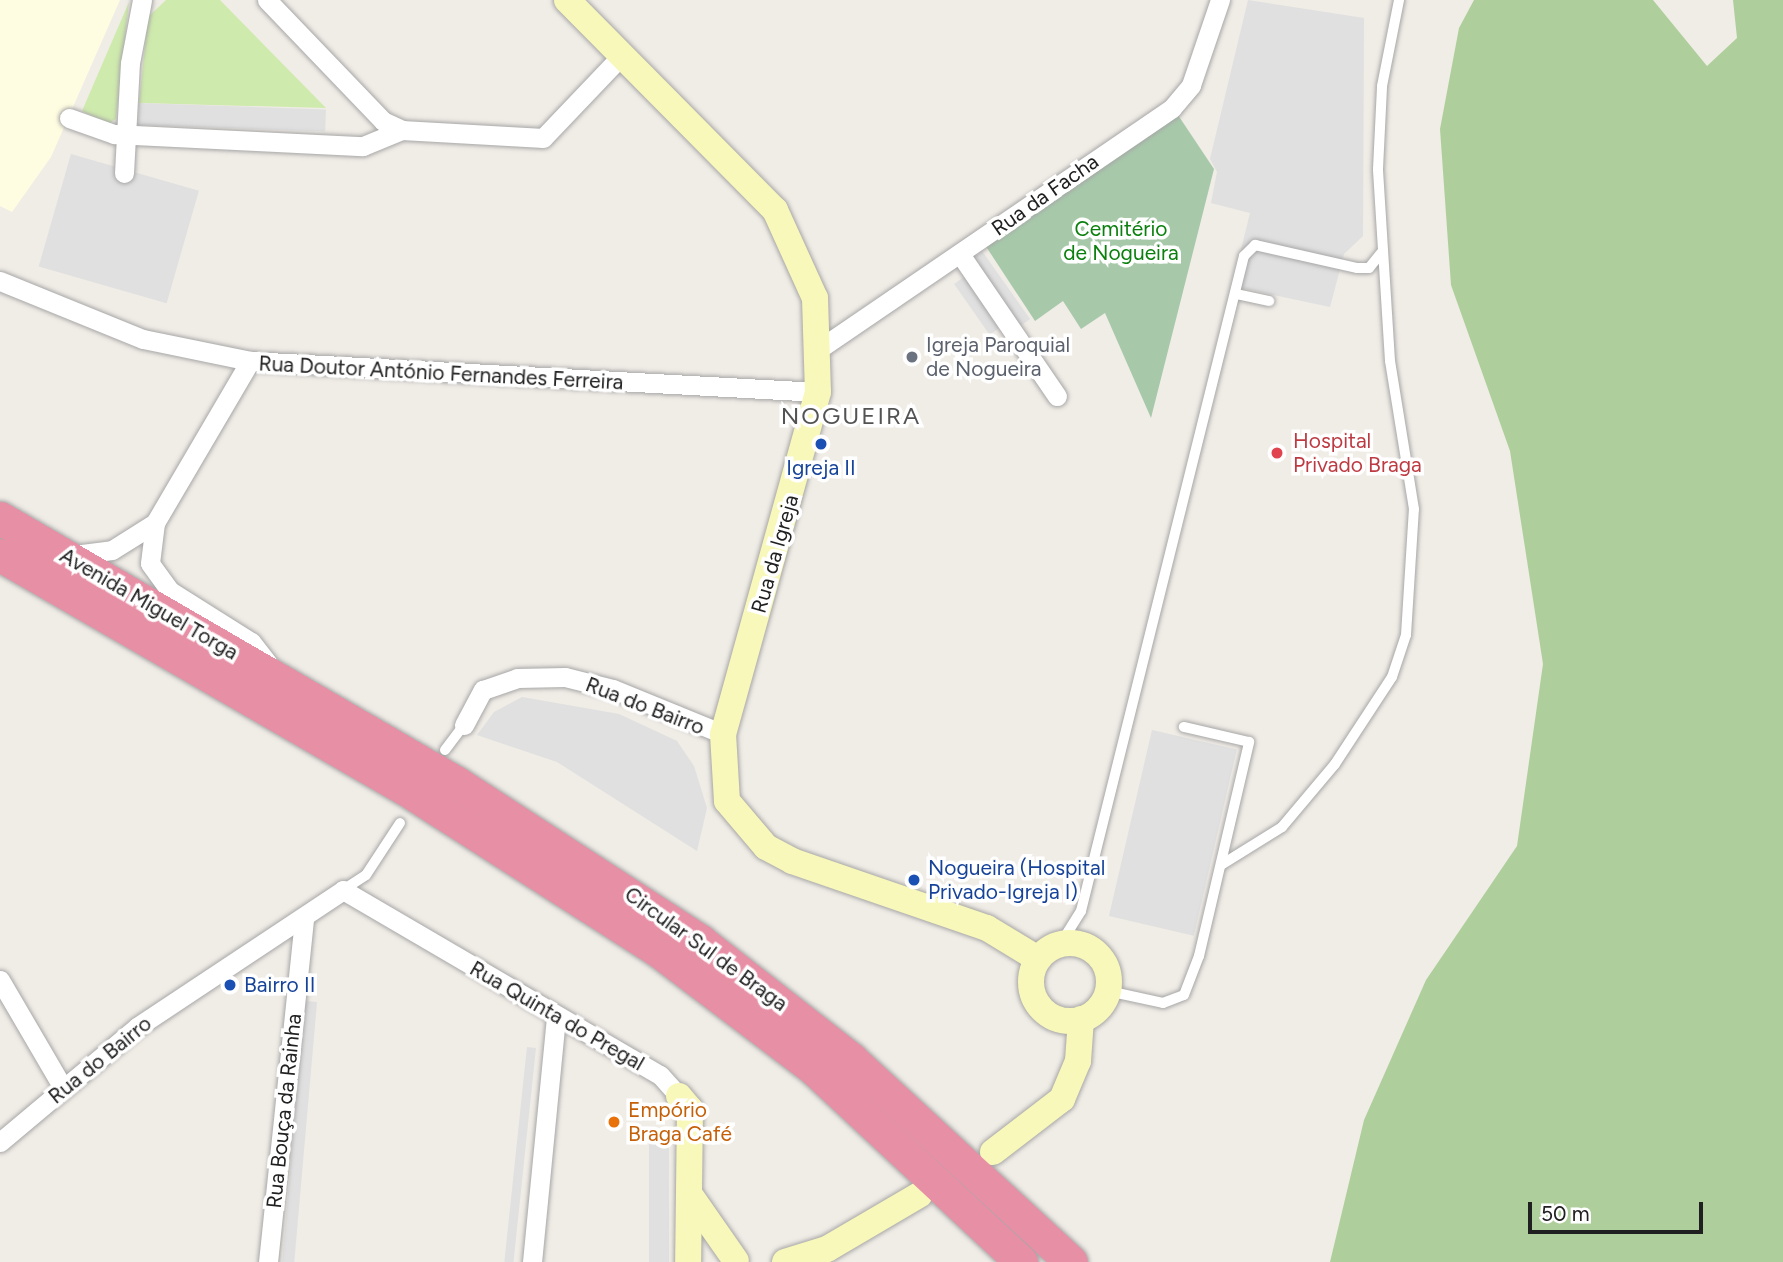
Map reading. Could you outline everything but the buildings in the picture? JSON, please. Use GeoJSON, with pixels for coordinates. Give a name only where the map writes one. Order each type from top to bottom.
{"type":"FeatureCollection","features":[{"type":"Feature","properties":{"kind":"highway","name":"Avenida Miguel Torga"},"geometry":{"type":"LineString","coordinates":[[0,518],[289,697]]}},
{"type":"Feature","properties":{"kind":"highway","name":"Avenida Miguel Torga"},"geometry":{"type":"LineString","coordinates":[[0,555],[289,697]]}},
{"type":"Feature","properties":{"kind":"highway","name":"Circular Sul de Braga"},"geometry":{"type":"LineString","coordinates":[[289,697],[499,846],[659,951],[812,1067],[1021,1262]]}},
{"type":"Feature","properties":{"kind":"highway","name":"Circular Sul de Braga"},"geometry":{"type":"LineString","coordinates":[[289,697],[542,835],[700,941],[851,1059],[1071,1262]]}},
{"type":"Feature","properties":{"kind":"street"},"geometry":{"type":"LineString","coordinates":[[124,173],[125,134],[142,0]]}},
{"type":"Feature","properties":{"kind":"street"},"geometry":{"type":"LineString","coordinates":[[267,0],[383,121],[402,130],[543,138],[622,55]]}},
{"type":"Feature","properties":{"kind":"street","name":"Rua da Igreja"},"geometry":{"type":"LineString","coordinates":[[568,0],[775,210],[815,298],[819,348],[818,392],[723,734],[727,801],[766,847],[988,928],[1038,959]]}},
{"type":"Feature","properties":{"kind":"street","name":"Rua da Facha"},"geometry":{"type":"LineString","coordinates":[[819,348],[1172,108],[1191,85],[1220,0]]}},
{"type":"Feature","properties":{"kind":"street"},"geometry":{"type":"LineString","coordinates":[[69,118],[90,130],[125,134],[363,146],[402,130]]}},
{"type":"Feature","properties":{"kind":"street"},"geometry":{"type":"LineString","coordinates":[[960,254],[1057,396]]}},
{"type":"Feature","properties":{"kind":"street"},"geometry":{"type":"LineString","coordinates":[[0,281],[143,339],[250,361]]}},
{"type":"Feature","properties":{"kind":"street","name":"Rua Doutor António Fernandes Ferreira"},"geometry":{"type":"LineString","coordinates":[[289,697],[251,642],[158,578],[150,563],[155,523],[250,361],[818,392]]}},
{"type":"Feature","properties":{"kind":"street","name":"Rua Doutor António Fernandes Ferreira"},"geometry":{"type":"LineString","coordinates":[[65,556],[112,550],[155,523]]}},
{"type":"Feature","properties":{"kind":"street","name":"Rua do Bairro"},"geometry":{"type":"LineString","coordinates":[[464,725],[483,690],[517,678],[565,677],[613,689],[723,734]]}},
{"type":"Feature","properties":{"kind":"street","name":"Rua do Bairro"},"geometry":{"type":"LineString","coordinates":[[0,1142],[137,1027],[343,890]]}},
{"type":"Feature","properties":{"kind":"street","name":"Rua Quinta do Pregal"},"geometry":{"type":"LineString","coordinates":[[343,890],[660,1075],[690,1109],[688,1262]]}},
{"type":"Feature","properties":{"kind":"street","name":"Rua Bouça da Rainha"},"geometry":{"type":"LineString","coordinates":[[268,1262],[304,917]]}},
{"type":"Feature","properties":{"kind":"street"},"geometry":{"type":"LineString","coordinates":[[993,1152],[1062,1099],[1078,1061],[1081,1019],[1108,991],[1098,954],[1061,943],[1038,959],[1031,982],[1038,1004],[1058,1019],[1081,1019]]}},
{"type":"Feature","properties":{"kind":"street"},"geometry":{"type":"LineString","coordinates":[[0,980],[63,1088]]}},
{"type":"Feature","properties":{"kind":"street"},"geometry":{"type":"LineString","coordinates":[[532,1262],[556,1016]]}},
{"type":"Feature","properties":{"kind":"street"},"geometry":{"type":"LineString","coordinates":[[689,1193],[728,1262]]}},
{"type":"Feature","properties":{"kind":"street"},"geometry":{"type":"LineString","coordinates":[[785,1262],[821,1255],[919,1195]]}},
{"type":"Feature","properties":{"kind":"lane"},"geometry":{"type":"LineString","coordinates":[[1221,865],[1282,827],[1335,764],[1392,677],[1406,635],[1414,509],[1390,360],[1382,252],[1379,112],[1399,0]]}},
{"type":"Feature","properties":{"kind":"lane"},"geometry":{"type":"LineString","coordinates":[[1061,943],[1081,912],[1242,262],[1255,245],[1357,268],[1369,268],[1382,252]]}},
{"type":"Feature","properties":{"kind":"lane"},"geometry":{"type":"LineString","coordinates":[[1236,293],[1269,301]]}},
{"type":"Feature","properties":{"kind":"lane"},"geometry":{"type":"LineString","coordinates":[[445,750],[464,725]]}},
{"type":"Feature","properties":{"kind":"lane"},"geometry":{"type":"LineString","coordinates":[[1108,991],[1163,1003],[1184,995],[1221,865],[1249,742],[1184,727]]}},
{"type":"Feature","properties":{"kind":"lane"},"geometry":{"type":"LineString","coordinates":[[343,890],[366,875],[400,823]]}},
{"type":"Feature","properties":{"kind":"shaded area"},"geometry":{"type":"Polygon","coordinates":[[[0,0],[120,0],[51,157],[12,212],[0,206],[0,0]]]}},
{"type":"Feature","properties":{"kind":"shaded area"},"geometry":{"type":"Polygon","coordinates":[[[1248,0],[1364,18],[1363,236],[1344,254],[1330,307],[1232,286],[1250,213],[1211,203],[1217,172],[1210,159],[1248,0]]]}},
{"type":"Feature","properties":{"kind":"shaded area"},"geometry":{"type":"Polygon","coordinates":[[[139,103],[326,110],[325,132],[138,125],[139,103]]]}},
{"type":"Feature","properties":{"kind":"shaded area"},"geometry":{"type":"Polygon","coordinates":[[[71,154],[199,191],[167,303],[39,266],[71,154]]]}},
{"type":"Feature","properties":{"kind":"shaded area"},"geometry":{"type":"Polygon","coordinates":[[[982,251],[1030,319],[1019,327],[973,258],[982,251]]]}},
{"type":"Feature","properties":{"kind":"shaded area"},"geometry":{"type":"Polygon","coordinates":[[[964,277],[1000,328],[990,335],[954,284],[964,277]]]}},
{"type":"Feature","properties":{"kind":"shaded area"},"geometry":{"type":"Polygon","coordinates":[[[522,697],[619,714],[677,741],[694,766],[707,808],[697,851],[557,762],[477,735],[494,712],[522,697]]]}},
{"type":"Feature","properties":{"kind":"shaded area"},"geometry":{"type":"Polygon","coordinates":[[[1152,730],[1237,750],[1194,936],[1109,916],[1152,730]]]}},
{"type":"Feature","properties":{"kind":"shaded area"},"geometry":{"type":"Polygon","coordinates":[[[305,1001],[317,1002],[294,1262],[282,1262],[305,1001]]]}},
{"type":"Feature","properties":{"kind":"shaded area"},"geometry":{"type":"Polygon","coordinates":[[[527,1047],[536,1048],[513,1262],[504,1262],[527,1047]]]}},
{"type":"Feature","properties":{"kind":"shaded area"},"geometry":{"type":"Polygon","coordinates":[[[649,1133],[669,1133],[669,1262],[649,1262],[649,1133]]]}},
{"type":"Feature","properties":{"kind":"green space"},"geometry":{"type":"Polygon","coordinates":[[[166,0],[220,0],[326,108],[139,103],[148,17],[166,0]]]}},
{"type":"Feature","properties":{"kind":"green space"},"geometry":{"type":"Polygon","coordinates":[[[1474,0],[1653,0],[1707,66],[1737,38],[1733,0],[1783,0],[1783,1262],[1330,1262],[1364,1120],[1426,980],[1517,846],[1543,664],[1510,451],[1451,285],[1440,129],[1459,28],[1474,0]]]}},
{"type":"Feature","properties":{"kind":"green space"},"geometry":{"type":"Polygon","coordinates":[[[129,2],[116,119],[108,124],[82,111],[129,2]]]}},
{"type":"Feature","properties":{"kind":"green space","name":"Cemitério de Nogueira"},"geometry":{"type":"Polygon","coordinates":[[[1178,115],[1214,169],[1151,418],[1105,313],[1081,329],[1063,301],[1035,321],[985,245],[1178,115]]]}},
{"type":"Feature","properties":{"kind":"place","name":"Igreja Paroquial de Nogueira"},"geometry":{"type":"Point","coordinates":[912,357]}},
{"type":"Feature","properties":{"kind":"place","name":"Igreja II"},"geometry":{"type":"Point","coordinates":[821,444]}},
{"type":"Feature","properties":{"kind":"place","name":"Hospital Privado Braga"},"geometry":{"type":"Point","coordinates":[1277,453]}},
{"type":"Feature","properties":{"kind":"place","name":"Nogueira (Hospital Privado-Igreja I)"},"geometry":{"type":"Point","coordinates":[914,880]}},
{"type":"Feature","properties":{"kind":"place","name":"Bairro II"},"geometry":{"type":"Point","coordinates":[230,985]}},
{"type":"Feature","properties":{"kind":"place","name":"Empório Braga Café"},"geometry":{"type":"Point","coordinates":[614,1122]}},
{"type":"Feature","properties":{"kind":"district","name":"NOGUEIRA"},"geometry":{"type":"Point","coordinates":[851,416]}}]}
